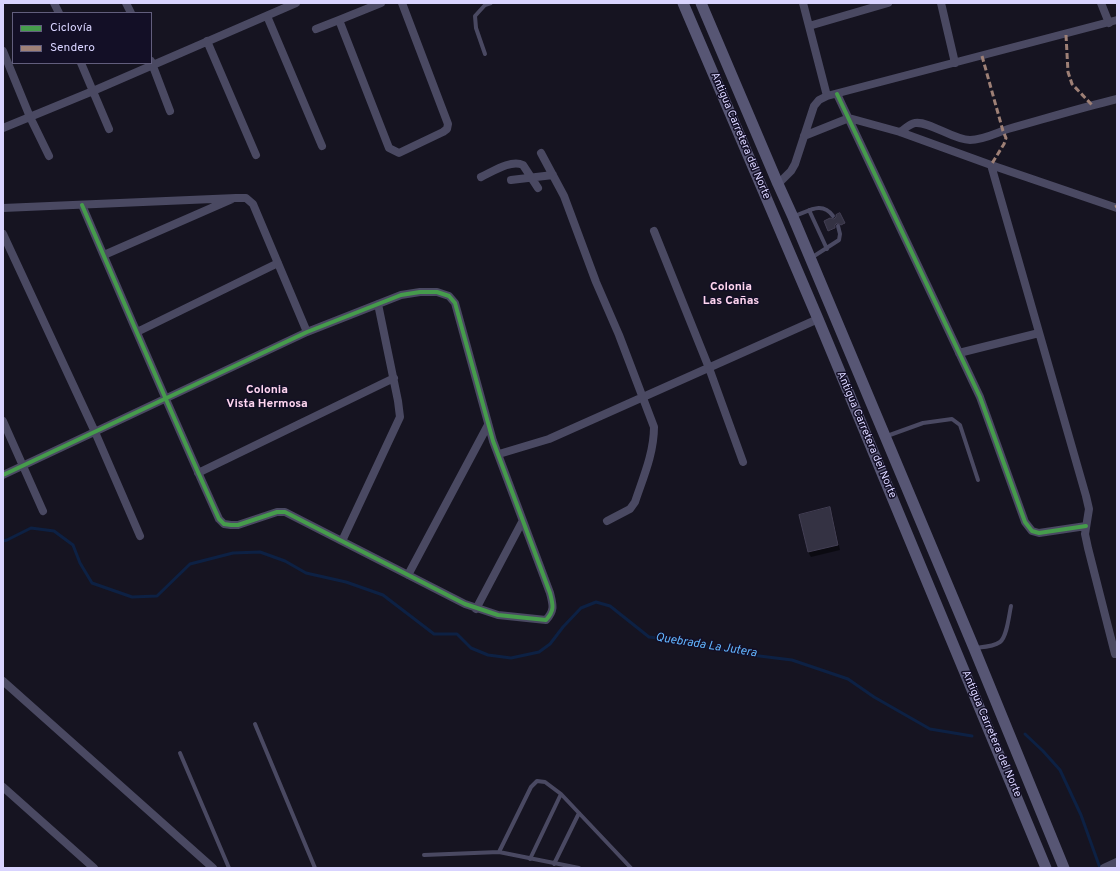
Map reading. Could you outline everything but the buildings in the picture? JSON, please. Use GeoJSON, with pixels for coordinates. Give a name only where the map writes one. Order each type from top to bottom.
{"type":"FeatureCollection","features":[{"type":"Feature","properties":{"kind":"main road","name":"Antigua Carretera del Norte"},"geometry":{"type":"LineString","coordinates":[[683,3],[818,319],[1046,868]]}},
{"type":"Feature","properties":{"kind":"main road","name":"Antigua Carretera del Norte"},"geometry":{"type":"LineString","coordinates":[[701,3],[793,217],[974,648],[1064,868]]}},
{"type":"Feature","properties":{"kind":"street"},"geometry":{"type":"LineString","coordinates":[[54,3],[58,12]]}},
{"type":"Feature","properties":{"kind":"street"},"geometry":{"type":"LineString","coordinates":[[126,3],[130,12]]}},
{"type":"Feature","properties":{"kind":"street"},"geometry":{"type":"LineString","coordinates":[[170,111],[152,63],[296,3]]}},
{"type":"Feature","properties":{"kind":"street"},"geometry":{"type":"LineString","coordinates":[[316,29],[381,3]]}},
{"type":"Feature","properties":{"kind":"street"},"geometry":{"type":"LineString","coordinates":[[339,20],[389,148],[393,152],[399,153],[443,132],[447,129],[448,124],[402,3]]}},
{"type":"Feature","properties":{"kind":"street"},"geometry":{"type":"LineString","coordinates":[[803,3],[827,96]]}},
{"type":"Feature","properties":{"kind":"street"},"geometry":{"type":"LineString","coordinates":[[809,26],[888,3]]}},
{"type":"Feature","properties":{"kind":"street"},"geometry":{"type":"LineString","coordinates":[[942,3],[955,63]]}},
{"type":"Feature","properties":{"kind":"street"},"geometry":{"type":"LineString","coordinates":[[778,184],[791,171],[814,106],[819,100],[827,96],[1113,22],[1101,3]]}},
{"type":"Feature","properties":{"kind":"street"},"geometry":{"type":"LineString","coordinates":[[267,16],[322,146]]}},
{"type":"Feature","properties":{"kind":"street"},"geometry":{"type":"LineString","coordinates":[[207,41],[256,155]]}},
{"type":"Feature","properties":{"kind":"street"},"geometry":{"type":"LineString","coordinates":[[3,51],[30,117],[49,156]]}},
{"type":"Feature","properties":{"kind":"street"},"geometry":{"type":"LineString","coordinates":[[81,64],[109,129]]}},
{"type":"Feature","properties":{"kind":"street"},"geometry":{"type":"LineString","coordinates":[[3,128],[93,91],[150,64]]}},
{"type":"Feature","properties":{"kind":"street"},"geometry":{"type":"LineString","coordinates":[[837,94],[980,397],[1025,522],[1032,531],[1039,533],[1086,526]]}},
{"type":"Feature","properties":{"kind":"street"},"geometry":{"type":"LineString","coordinates":[[900,132],[910,125],[922,123],[962,139],[981,139],[1047,118],[1117,99]]}},
{"type":"Feature","properties":{"kind":"street"},"geometry":{"type":"LineString","coordinates":[[804,136],[849,118],[900,132],[1117,208]]}},
{"type":"Feature","properties":{"kind":"street"},"geometry":{"type":"LineString","coordinates":[[541,153],[564,196],[596,282],[619,335],[654,427],[654,439],[651,453],[635,502],[630,509],[607,521]]}},
{"type":"Feature","properties":{"kind":"street"},"geometry":{"type":"LineString","coordinates":[[481,177],[507,165],[520,164],[523,165],[538,188]]}},
{"type":"Feature","properties":{"kind":"street"},"geometry":{"type":"LineString","coordinates":[[991,165],[1086,496],[1089,509],[1085,534],[1115,654]]}},
{"type":"Feature","properties":{"kind":"street"},"geometry":{"type":"LineString","coordinates":[[512,180],[553,175]]}},
{"type":"Feature","properties":{"kind":"street"},"geometry":{"type":"LineString","coordinates":[[104,255],[236,198]]}},
{"type":"Feature","properties":{"kind":"street"},"geometry":{"type":"LineString","coordinates":[[3,208],[246,198],[253,204],[307,332]]}},
{"type":"Feature","properties":{"kind":"street"},"geometry":{"type":"LineString","coordinates":[[3,475],[166,399],[307,332],[401,295],[420,292],[437,292],[449,296],[455,303],[488,425],[522,522],[550,593],[553,608],[552,614],[546,620],[498,615],[476,609],[285,512],[277,512],[238,525],[230,526],[224,524],[219,519],[198,473],[166,399],[137,332],[104,255],[82,205]]}},
{"type":"Feature","properties":{"kind":"street"},"geometry":{"type":"LineString","coordinates":[[654,231],[709,368],[743,462]]}},
{"type":"Feature","properties":{"kind":"street"},"geometry":{"type":"LineString","coordinates":[[3,234],[95,432],[140,536]]}},
{"type":"Feature","properties":{"kind":"street"},"geometry":{"type":"LineString","coordinates":[[137,332],[278,263]]}},
{"type":"Feature","properties":{"kind":"street"},"geometry":{"type":"LineString","coordinates":[[342,541],[400,417],[394,378],[378,304]]}},
{"type":"Feature","properties":{"kind":"street"},"geometry":{"type":"LineString","coordinates":[[499,454],[549,439],[818,319]]}},
{"type":"Feature","properties":{"kind":"street"},"geometry":{"type":"LineString","coordinates":[[959,353],[1039,333]]}},
{"type":"Feature","properties":{"kind":"street"},"geometry":{"type":"LineString","coordinates":[[198,473],[394,378]]}},
{"type":"Feature","properties":{"kind":"street"},"geometry":{"type":"LineString","coordinates":[[3,421],[43,511]]}},
{"type":"Feature","properties":{"kind":"street"},"geometry":{"type":"LineString","coordinates":[[408,575],[488,425]]}},
{"type":"Feature","properties":{"kind":"street"},"geometry":{"type":"LineString","coordinates":[[476,609],[522,522]]}},
{"type":"Feature","properties":{"kind":"street"},"geometry":{"type":"LineString","coordinates":[[3,681],[213,868]]}},
{"type":"Feature","properties":{"kind":"street"},"geometry":{"type":"LineString","coordinates":[[3,786],[94,868]]}},
{"type":"Feature","properties":{"kind":"street"},"geometry":{"type":"LineString","coordinates":[[1107,867],[1117,862]]}},
{"type":"Feature","properties":{"kind":"lane"},"geometry":{"type":"LineString","coordinates":[[485,54],[476,28],[475,16],[485,5],[491,3]]}},
{"type":"Feature","properties":{"kind":"lane"},"geometry":{"type":"LineString","coordinates":[[793,217],[809,210],[823,208],[828,210],[833,216]]}},
{"type":"Feature","properties":{"kind":"lane"},"geometry":{"type":"LineString","coordinates":[[809,210],[827,249]]}},
{"type":"Feature","properties":{"kind":"lane"},"geometry":{"type":"LineString","coordinates":[[810,259],[839,240],[840,234],[838,226]]}},
{"type":"Feature","properties":{"kind":"lane"},"geometry":{"type":"LineString","coordinates":[[884,436],[923,423],[952,419],[960,425],[978,480]]}},
{"type":"Feature","properties":{"kind":"lane"},"geometry":{"type":"LineString","coordinates":[[974,648],[1001,642],[1005,634],[1011,606]]}},
{"type":"Feature","properties":{"kind":"lane"},"geometry":{"type":"LineString","coordinates":[[255,724],[315,868]]}},
{"type":"Feature","properties":{"kind":"lane"},"geometry":{"type":"LineString","coordinates":[[180,754],[229,868]]}},
{"type":"Feature","properties":{"kind":"lane"},"geometry":{"type":"LineString","coordinates":[[499,852],[531,787],[534,783],[541,781],[545,782],[561,794],[631,868]]}},
{"type":"Feature","properties":{"kind":"lane"},"geometry":{"type":"LineString","coordinates":[[530,859],[561,794]]}},
{"type":"Feature","properties":{"kind":"lane"},"geometry":{"type":"LineString","coordinates":[[554,864],[579,813]]}},
{"type":"Feature","properties":{"kind":"lane"},"geometry":{"type":"LineString","coordinates":[[424,855],[499,852],[580,868]]}},
{"type":"Feature","properties":{"kind":"waterway","name":"Quebrada La Jutera"},"geometry":{"type":"LineString","coordinates":[[3,541],[31,528],[54,531],[73,545],[80,563],[92,583],[132,597],[157,596],[190,564],[233,553],[260,552],[285,561],[306,573],[346,582],[383,595],[434,634],[457,634],[471,648],[488,655],[511,658],[539,652],[550,644],[563,627],[581,608],[596,602],[610,606],[649,637],[682,641],[743,654],[792,660],[848,679],[874,697],[930,729],[972,736]]}},
{"type":"Feature","properties":{"kind":"waterway","name":"Quebrada La Jutera"},"geometry":{"type":"LineString","coordinates":[[1025,734],[1060,770],[1081,815],[1100,868]]}},
{"type":"Feature","properties":{"kind":"marked path"},"geometry":{"type":"LineString","coordinates":[[1066,35],[1068,72],[1072,84],[1092,105]]}},
{"type":"Feature","properties":{"kind":"marked path"},"geometry":{"type":"LineString","coordinates":[[982,56],[1006,138],[991,165]]}},
{"type":"Feature","properties":{"kind":"cycle path"},"geometry":{"type":"LineString","coordinates":[[837,94],[980,397],[1025,522],[1032,531],[1039,533],[1086,526]]}},
{"type":"Feature","properties":{"kind":"cycle path"},"geometry":{"type":"LineString","coordinates":[[3,475],[307,332],[401,295],[420,292],[437,292],[449,296],[455,303],[493,441],[550,593],[552,610],[546,620],[498,615],[465,604],[285,512],[277,512],[238,525],[224,524],[219,519],[201,480],[167,402],[150,362],[82,205]]}},
{"type":"Feature","properties":{"kind":"district","name":"Colonia Las Cañas"},"geometry":{"type":"Point","coordinates":[731,295]}},
{"type":"Feature","properties":{"kind":"district","name":"Colonia Vista Hermosa"},"geometry":{"type":"Point","coordinates":[267,398]}}]}
